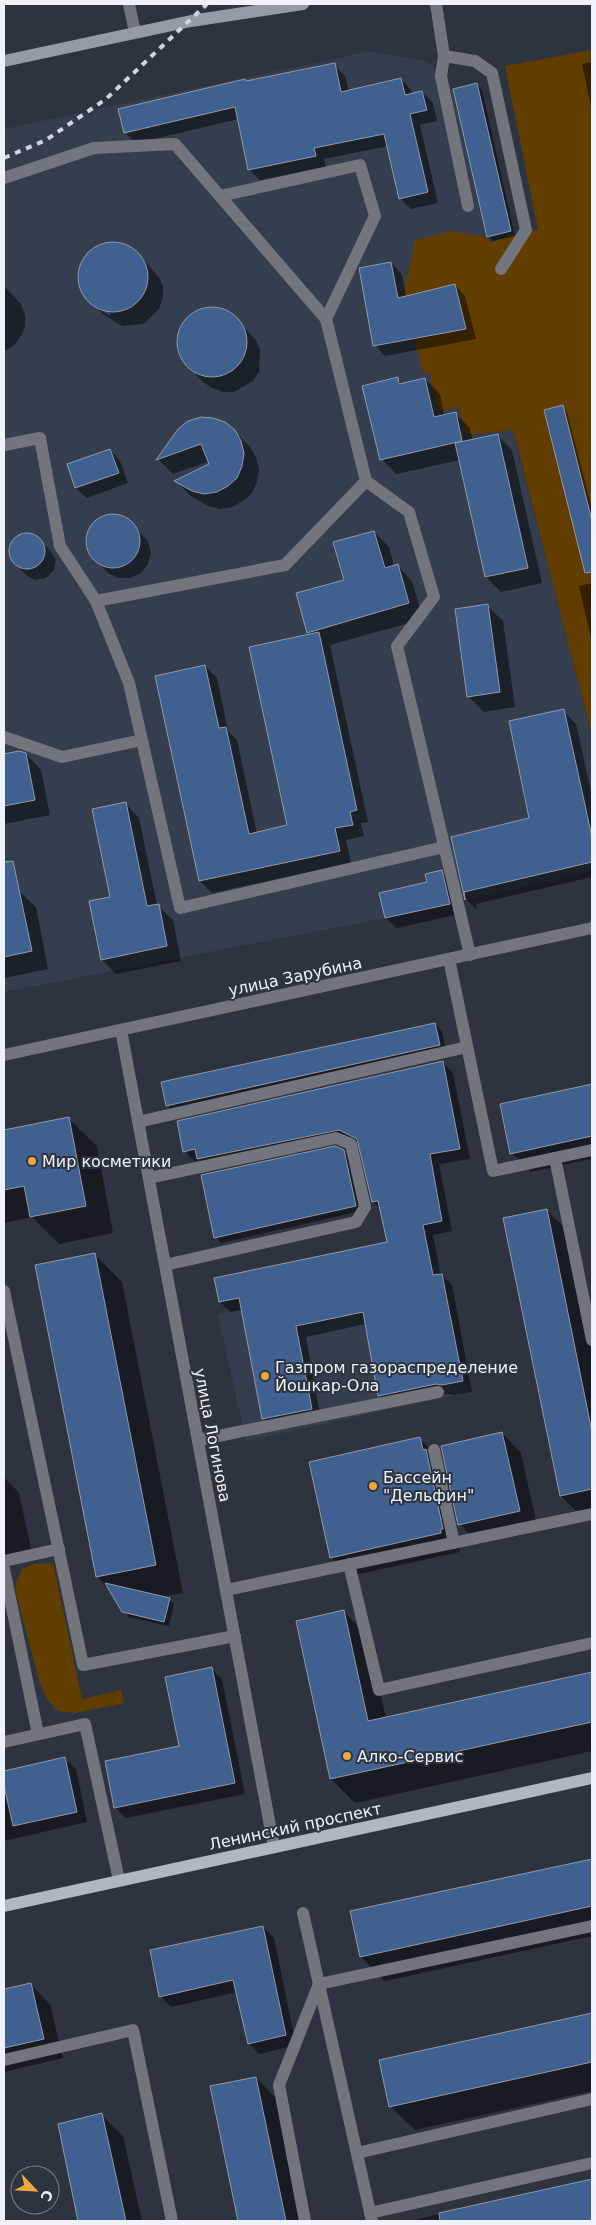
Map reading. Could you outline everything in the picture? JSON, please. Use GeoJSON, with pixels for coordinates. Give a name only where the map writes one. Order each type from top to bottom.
{"type":"FeatureCollection","features":[{"type":"Feature","properties":{"kind":"main road"},"geometry":{"type":"LineString","coordinates":[[4,61],[191,21],[303,4]]}},
{"type":"Feature","properties":{"kind":"main road","name":"Ленинский проспект"},"geometry":{"type":"LineString","coordinates":[[4,1906],[592,1778]]}},
{"type":"Feature","properties":{"kind":"street"},"geometry":{"type":"LineString","coordinates":[[129,4],[135,32]]}},
{"type":"Feature","properties":{"kind":"street"},"geometry":{"type":"LineString","coordinates":[[436,4],[444,56],[441,76],[468,206]]}},
{"type":"Feature","properties":{"kind":"street"},"geometry":{"type":"LineString","coordinates":[[444,56],[475,61],[492,73],[526,230],[501,269]]}},
{"type":"Feature","properties":{"kind":"street"},"geometry":{"type":"LineString","coordinates":[[4,178],[94,148],[175,144],[326,319],[366,480],[409,512],[434,597],[397,646],[470,954]]}},
{"type":"Feature","properties":{"kind":"street"},"geometry":{"type":"LineString","coordinates":[[220,196],[360,165],[375,216],[326,319]]}},
{"type":"Feature","properties":{"kind":"street"},"geometry":{"type":"LineString","coordinates":[[4,445],[40,438],[60,546],[96,601],[129,684],[180,908],[444,847]]}},
{"type":"Feature","properties":{"kind":"street"},"geometry":{"type":"LineString","coordinates":[[96,601],[285,565],[366,480]]}},
{"type":"Feature","properties":{"kind":"street"},"geometry":{"type":"LineString","coordinates":[[4,737],[62,758],[142,740]]}},
{"type":"Feature","properties":{"kind":"street","name":"улица Зарубина"},"geometry":{"type":"LineString","coordinates":[[4,1055],[592,928]]}},
{"type":"Feature","properties":{"kind":"street"},"geometry":{"type":"LineString","coordinates":[[449,959],[493,1171],[592,1150]]}},
{"type":"Feature","properties":{"kind":"street","name":"улица Логинова"},"geometry":{"type":"LineString","coordinates":[[121,1030],[274,1847]]}},
{"type":"Feature","properties":{"kind":"street"},"geometry":{"type":"LineString","coordinates":[[138,1122],[467,1047]]}},
{"type":"Feature","properties":{"kind":"street"},"geometry":{"type":"LineString","coordinates":[[148,1178],[336,1138],[350,1144],[365,1207],[356,1222],[165,1265]]}},
{"type":"Feature","properties":{"kind":"street"},"geometry":{"type":"LineString","coordinates":[[555,1158],[592,1340]]}},
{"type":"Feature","properties":{"kind":"street"},"geometry":{"type":"LineString","coordinates":[[4,1291],[83,1665],[235,1636]]}},
{"type":"Feature","properties":{"kind":"street"},"geometry":{"type":"LineString","coordinates":[[198,1440],[438,1392]]}},
{"type":"Feature","properties":{"kind":"street"},"geometry":{"type":"LineString","coordinates":[[434,1450],[454,1543]]}},
{"type":"Feature","properties":{"kind":"street"},"geometry":{"type":"LineString","coordinates":[[226,1590],[592,1514]]}},
{"type":"Feature","properties":{"kind":"street"},"geometry":{"type":"LineString","coordinates":[[4,1561],[58,1549]]}},
{"type":"Feature","properties":{"kind":"street"},"geometry":{"type":"LineString","coordinates":[[349,1564],[379,1690],[592,1643]]}},
{"type":"Feature","properties":{"kind":"street"},"geometry":{"type":"LineString","coordinates":[[4,1569],[38,1734]]}},
{"type":"Feature","properties":{"kind":"street"},"geometry":{"type":"LineString","coordinates":[[4,1742],[85,1724],[119,1880]]}},
{"type":"Feature","properties":{"kind":"street"},"geometry":{"type":"LineString","coordinates":[[303,1913],[371,2217],[592,2163]]}},
{"type":"Feature","properties":{"kind":"street"},"geometry":{"type":"LineString","coordinates":[[319,1984],[592,1926]]}},
{"type":"Feature","properties":{"kind":"street"},"geometry":{"type":"LineString","coordinates":[[306,2221],[279,2084],[319,1984]]}},
{"type":"Feature","properties":{"kind":"street"},"geometry":{"type":"LineString","coordinates":[[4,2060],[133,2030],[172,2221]]}},
{"type":"Feature","properties":{"kind":"street"},"geometry":{"type":"LineString","coordinates":[[357,2154],[592,2099]]}},
{"type":"Feature","properties":{"kind":"shaded area"},"geometry":{"type":"Polygon","coordinates":[[[592,50],[592,736],[513,430],[466,435],[459,407],[438,411],[430,374],[423,372],[403,297],[415,240],[451,231],[487,237],[490,242],[538,229],[505,66],[592,50]]]}},
{"type":"Feature","properties":{"kind":"shaded area"},"geometry":{"type":"Polygon","coordinates":[[[371,51],[428,62],[453,89],[487,237],[451,231],[430,373],[438,410],[459,407],[466,435],[512,430],[592,736],[592,871],[385,918],[4,992],[4,129],[371,51]]]}},
{"type":"Feature","properties":{"kind":"shaded area","name":"Газпром газораспределение Йошкар-Ола"},"geometry":{"type":"Polygon","coordinates":[[[439,1265],[468,1392],[246,1441],[218,1314],[439,1265]]]}},
{"type":"Feature","properties":{"kind":"shaded area"},"geometry":{"type":"Polygon","coordinates":[[[53,1563],[82,1699],[121,1690],[124,1703],[75,1713],[58,1711],[46,1698],[39,1680],[15,1585],[22,1569],[34,1564],[53,1563]]]}},
{"type":"Feature","properties":{"kind":"building"},"geometry":{"type":"Polygon","coordinates":[[[335,63],[341,92],[401,78],[405,95],[422,91],[427,110],[410,114],[428,192],[399,199],[384,134],[314,148],[316,156],[248,170],[235,107],[124,133],[118,109],[245,79],[246,81],[335,63]]]}},
{"type":"Feature","properties":{"kind":"building"},"geometry":{"type":"Polygon","coordinates":[[[477,83],[511,231],[487,237],[453,89],[477,83]]]}},
{"type":"Feature","properties":{"kind":"building"},"geometry":{"type":"Polygon","coordinates":[[[113,242],[132,248],[142,258],[148,277],[142,296],[132,306],[113,312],[94,306],[84,296],[78,277],[84,258],[94,248],[113,242]]]}},
{"type":"Feature","properties":{"kind":"building"},"geometry":{"type":"Polygon","coordinates":[[[391,262],[398,298],[455,284],[466,329],[373,346],[359,268],[391,262]]]}},
{"type":"Feature","properties":{"kind":"building"},"geometry":{"type":"Polygon","coordinates":[[[212,307],[231,313],[241,323],[247,342],[241,361],[231,371],[212,377],[193,371],[183,361],[177,342],[183,323],[193,313],[212,307]]]}},
{"type":"Feature","properties":{"kind":"building"},"geometry":{"type":"Polygon","coordinates":[[[398,377],[399,384],[425,378],[434,417],[456,412],[462,441],[380,460],[362,386],[398,377]]]}},
{"type":"Feature","properties":{"kind":"building"},"geometry":{"type":"Polygon","coordinates":[[[563,405],[592,521],[592,572],[585,573],[544,410],[563,405]]]}},
{"type":"Feature","properties":{"kind":"building"},"geometry":{"type":"Polygon","coordinates":[[[201,417],[225,422],[235,430],[241,441],[244,453],[242,466],[237,478],[217,492],[204,494],[192,491],[174,481],[209,464],[201,444],[156,460],[178,429],[188,421],[201,417]]]}},
{"type":"Feature","properties":{"kind":"building"},"geometry":{"type":"Polygon","coordinates":[[[498,434],[528,568],[485,577],[455,443],[498,434]]]}},
{"type":"Feature","properties":{"kind":"building"},"geometry":{"type":"Polygon","coordinates":[[[110,449],[119,473],[75,488],[67,464],[110,449]]]}},
{"type":"Feature","properties":{"kind":"building"},"geometry":{"type":"Polygon","coordinates":[[[108,514],[118,514],[128,518],[136,526],[140,541],[136,556],[128,564],[118,568],[108,568],[98,564],[90,556],[86,546],[86,536],[90,526],[98,518],[108,514]]]}},
{"type":"Feature","properties":{"kind":"building"},"geometry":{"type":"Polygon","coordinates":[[[374,531],[385,568],[398,564],[409,603],[307,633],[296,593],[344,580],[333,542],[374,531]]]}},
{"type":"Feature","properties":{"kind":"building"},"geometry":{"type":"Polygon","coordinates":[[[27,533],[34,534],[40,538],[44,544],[44,558],[40,564],[34,568],[27,569],[20,568],[14,564],[10,558],[9,551],[10,544],[14,538],[20,534],[27,533]]]}},
{"type":"Feature","properties":{"kind":"building"},"geometry":{"type":"Polygon","coordinates":[[[488,604],[500,692],[467,697],[455,609],[488,604]]]}},
{"type":"Feature","properties":{"kind":"building"},"geometry":{"type":"Polygon","coordinates":[[[319,632],[357,810],[350,812],[353,825],[335,828],[340,851],[199,881],[155,676],[205,665],[219,728],[226,727],[249,834],[287,825],[249,647],[319,632]]]}},
{"type":"Feature","properties":{"kind":"building"},"geometry":{"type":"Polygon","coordinates":[[[564,709],[592,837],[592,862],[464,892],[465,900],[451,837],[529,818],[509,721],[564,709]]]}},
{"type":"Feature","properties":{"kind":"building"},"geometry":{"type":"Polygon","coordinates":[[[19,751],[26,753],[35,800],[4,806],[4,754],[19,751]]]}},
{"type":"Feature","properties":{"kind":"building"},"geometry":{"type":"Polygon","coordinates":[[[126,802],[147,906],[159,904],[167,946],[101,960],[89,901],[110,897],[92,809],[126,802]]]}},
{"type":"Feature","properties":{"kind":"building"},"geometry":{"type":"Polygon","coordinates":[[[13,861],[32,951],[4,957],[4,862],[13,861]]]}},
{"type":"Feature","properties":{"kind":"building"},"geometry":{"type":"Polygon","coordinates":[[[442,870],[450,904],[385,918],[379,893],[427,882],[425,874],[442,870]]]}},
{"type":"Feature","properties":{"kind":"building"},"geometry":{"type":"Polygon","coordinates":[[[435,1023],[440,1045],[166,1106],[161,1082],[435,1023]]]}},
{"type":"Feature","properties":{"kind":"building"},"geometry":{"type":"Polygon","coordinates":[[[443,1061],[460,1149],[430,1154],[442,1221],[423,1225],[433,1275],[442,1274],[463,1381],[442,1385],[436,1384],[378,1396],[363,1312],[296,1326],[312,1409],[262,1419],[239,1298],[219,1302],[214,1278],[387,1242],[378,1201],[372,1202],[357,1139],[339,1130],[197,1159],[195,1149],[183,1152],[177,1121],[443,1061]]]}},
{"type":"Feature","properties":{"kind":"building"},"geometry":{"type":"Polygon","coordinates":[[[592,1084],[592,1136],[510,1154],[500,1104],[592,1084]]]}},
{"type":"Feature","properties":{"kind":"building"},"geometry":{"type":"Polygon","coordinates":[[[69,1117],[86,1206],[30,1217],[24,1186],[4,1190],[4,1130],[69,1117]]]}},
{"type":"Feature","properties":{"kind":"building"},"geometry":{"type":"Polygon","coordinates":[[[335,1146],[344,1150],[356,1206],[214,1238],[201,1175],[335,1146]]]}},
{"type":"Feature","properties":{"kind":"building"},"geometry":{"type":"Polygon","coordinates":[[[547,1209],[592,1432],[592,1489],[560,1496],[503,1218],[547,1209]]]}},
{"type":"Feature","properties":{"kind":"building"},"geometry":{"type":"Polygon","coordinates":[[[95,1253],[156,1565],[96,1577],[35,1265],[95,1253]]]}},
{"type":"Feature","properties":{"kind":"building"},"geometry":{"type":"Polygon","coordinates":[[[502,1432],[520,1511],[458,1525],[441,1446],[502,1432]]]}},
{"type":"Feature","properties":{"kind":"building","name":"Бассейн \"Дельфин\""},"geometry":{"type":"Polygon","coordinates":[[[420,1437],[423,1450],[426,1449],[443,1529],[441,1529],[441,1533],[330,1558],[309,1462],[420,1437]]]}},
{"type":"Feature","properties":{"kind":"building"},"geometry":{"type":"Polygon","coordinates":[[[105,1583],[170,1598],[164,1622],[122,1612],[105,1583]]]}},
{"type":"Feature","properties":{"kind":"building"},"geometry":{"type":"Polygon","coordinates":[[[344,1610],[368,1721],[592,1672],[592,1722],[330,1779],[296,1621],[344,1610]]]}},
{"type":"Feature","properties":{"kind":"building"},"geometry":{"type":"Polygon","coordinates":[[[212,1667],[235,1783],[114,1808],[105,1761],[179,1746],[165,1677],[212,1667]]]}},
{"type":"Feature","properties":{"kind":"building"},"geometry":{"type":"Polygon","coordinates":[[[65,1757],[77,1812],[13,1826],[4,1786],[4,1771],[65,1757]]]}},
{"type":"Feature","properties":{"kind":"building"},"geometry":{"type":"Polygon","coordinates":[[[592,1859],[592,1906],[360,1957],[350,1911],[592,1859]]]}},
{"type":"Feature","properties":{"kind":"building"},"geometry":{"type":"Polygon","coordinates":[[[263,1926],[286,2035],[248,2044],[233,1980],[159,1997],[150,1950],[263,1926]]]}},
{"type":"Feature","properties":{"kind":"building"},"geometry":{"type":"Polygon","coordinates":[[[31,1983],[44,2039],[4,2048],[4,1989],[31,1983]]]}},
{"type":"Feature","properties":{"kind":"building"},"geometry":{"type":"Polygon","coordinates":[[[592,2013],[592,2062],[389,2107],[379,2060],[592,2013]]]}},
{"type":"Feature","properties":{"kind":"building"},"geometry":{"type":"Polygon","coordinates":[[[256,2077],[286,2221],[238,2221],[210,2086],[256,2077]]]}},
{"type":"Feature","properties":{"kind":"building"},"geometry":{"type":"Polygon","coordinates":[[[102,2113],[126,2221],[78,2221],[58,2124],[102,2113]]]}},
{"type":"Feature","properties":{"kind":"building"},"geometry":{"type":"Polygon","coordinates":[[[592,2179],[592,2221],[440,2221],[439,2213],[592,2179]]]}},
{"type":"Feature","properties":{"kind":"railway"},"geometry":{"type":"LineString","coordinates":[[4,158],[46,140],[106,99],[207,4]]}},
{"type":"Feature","properties":{"kind":"place","name":"Мир косметики"},"geometry":{"type":"Point","coordinates":[32,1161]}},
{"type":"Feature","properties":{"kind":"place","name":"Газпром газораспределение Йошкар-Ола"},"geometry":{"type":"Point","coordinates":[265,1376]}},
{"type":"Feature","properties":{"kind":"place","name":"Бассейн \"Дельфин\""},"geometry":{"type":"Point","coordinates":[373,1486]}},
{"type":"Feature","properties":{"kind":"place","name":"Алко-Сервис"},"geometry":{"type":"Point","coordinates":[347,1756]}}]}
